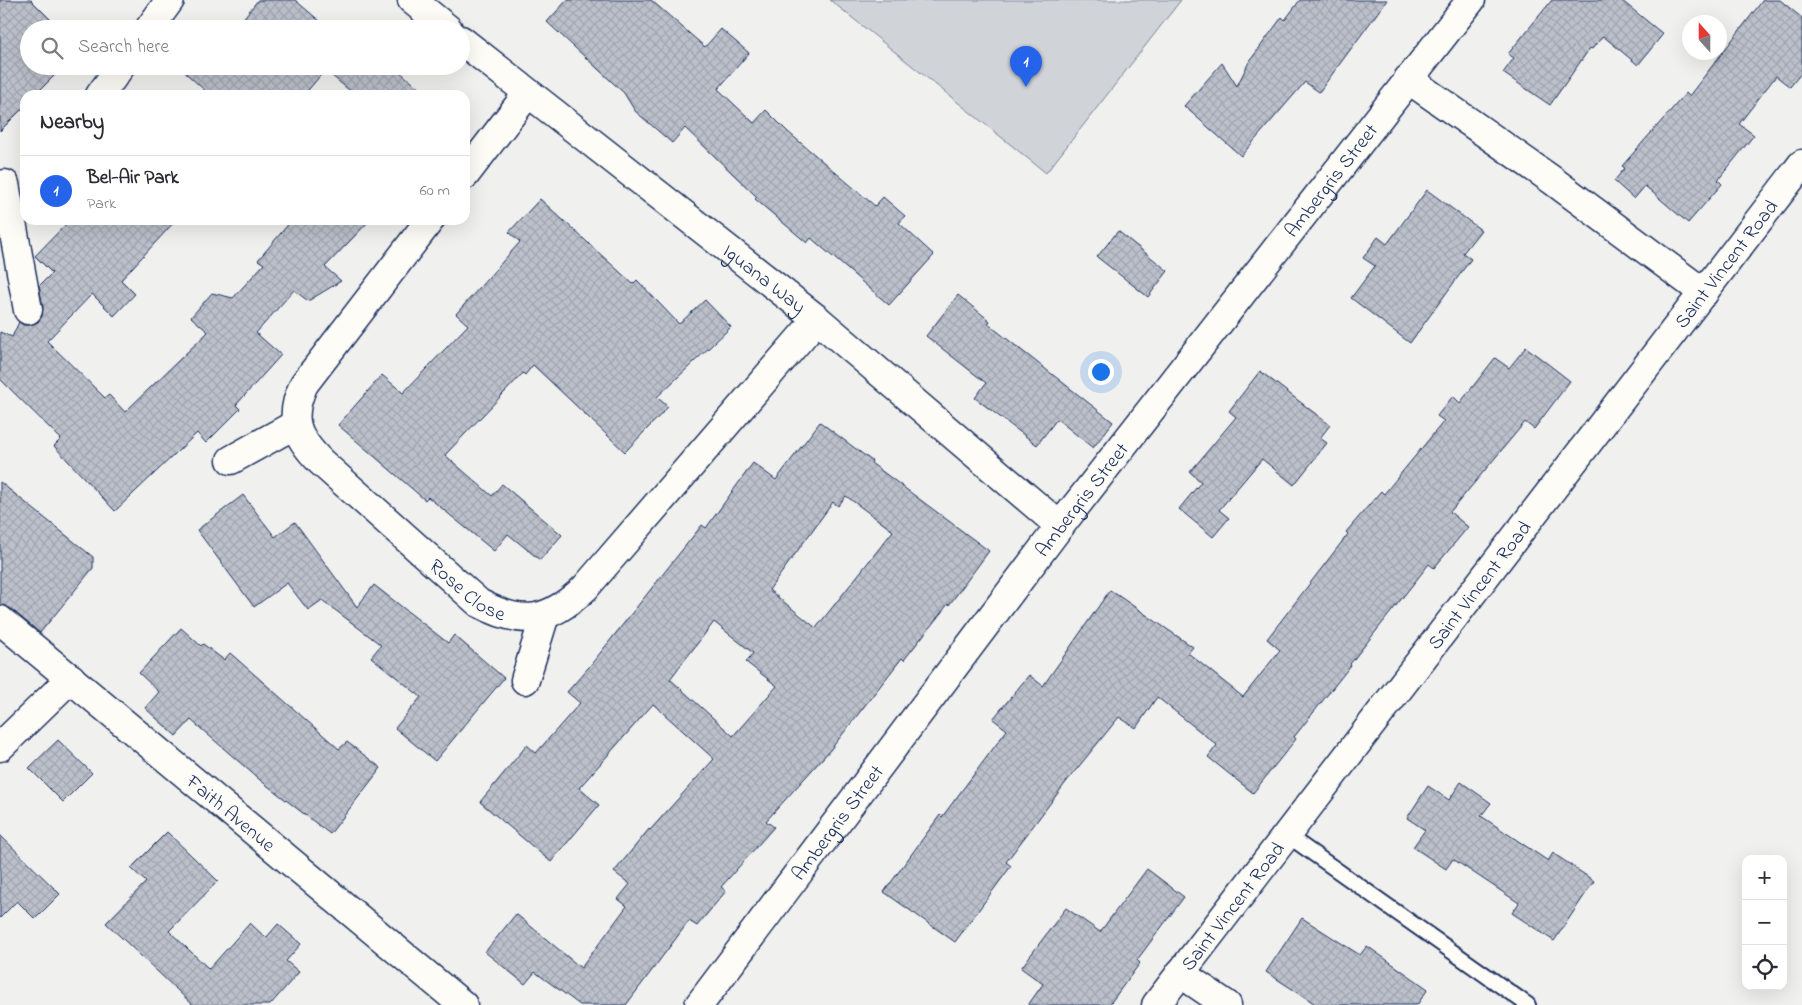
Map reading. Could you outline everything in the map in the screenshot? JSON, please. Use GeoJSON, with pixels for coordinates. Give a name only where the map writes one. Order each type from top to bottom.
{"type":"FeatureCollection","features":[{"type":"Feature","properties":{"kind":"street"},"geometry":{"type":"LineString","coordinates":[[156,20],[170,0]]}},
{"type":"Feature","properties":{"kind":"street"},"geometry":{"type":"LineString","coordinates":[[412,0],[437,20]]}},
{"type":"Feature","properties":{"kind":"street","name":"Ambergris Street"},"geometry":{"type":"LineString","coordinates":[[699,1005],[1060,526],[1471,0]]}},
{"type":"Feature","properties":{"kind":"street","name":"Iguana Way"},"geometry":{"type":"LineString","coordinates":[[470,47],[817,319],[1060,526]]}},
{"type":"Feature","properties":{"kind":"street"},"geometry":{"type":"LineString","coordinates":[[104,90],[114,75]]}},
{"type":"Feature","properties":{"kind":"street"},"geometry":{"type":"LineString","coordinates":[[1408,79],[1552,180],[1704,293]]}},
{"type":"Feature","properties":{"kind":"street"},"geometry":{"type":"LineString","coordinates":[[470,168],[528,93]]}},
{"type":"Feature","properties":{"kind":"street","name":"Saint Vincent Road"},"geometry":{"type":"LineString","coordinates":[[1156,1005],[1802,164]]}},
{"type":"Feature","properties":{"kind":"street"},"geometry":{"type":"LineString","coordinates":[[10,181],[28,310]]}},
{"type":"Feature","properties":{"kind":"street"},"geometry":{"type":"LineString","coordinates":[[231,460],[296,424],[296,403],[304,384],[426,225]]}},
{"type":"Feature","properties":{"kind":"street","name":"Rose Close"},"geometry":{"type":"LineString","coordinates":[[296,424],[306,444],[321,462],[479,603],[512,616],[535,618],[546,615],[567,604],[585,588],[817,319]]}},
{"type":"Feature","properties":{"kind":"street"},"geometry":{"type":"LineString","coordinates":[[526,680],[546,615]]}},
{"type":"Feature","properties":{"kind":"street","name":"Faith Avenue"},"geometry":{"type":"LineString","coordinates":[[0,620],[463,1005]]}},
{"type":"Feature","properties":{"kind":"street"},"geometry":{"type":"LineString","coordinates":[[0,747],[71,678]]}},
{"type":"Feature","properties":{"kind":"street"},"geometry":{"type":"LineString","coordinates":[[1180,973],[1227,1005]]}},
{"type":"Feature","properties":{"kind":"lane"},"geometry":{"type":"LineString","coordinates":[[1286,835],[1528,1005]]}},
{"type":"Feature","properties":{"kind":"shaded area"},"geometry":{"type":"Polygon","coordinates":[[[830,0],[1181,0],[1046,173],[830,0]]]}},
{"type":"Feature","properties":{"kind":"building"},"geometry":{"type":"Polygon","coordinates":[[[0,0],[31,0],[51,20],[20,20],[20,75],[55,75],[40,90],[20,90],[20,111],[0,131],[0,0]]]}},
{"type":"Feature","properties":{"kind":"building"},"geometry":{"type":"Polygon","coordinates":[[[258,0],[295,0],[318,20],[242,20],[258,0]]]}},
{"type":"Feature","properties":{"kind":"building"},"geometry":{"type":"Polygon","coordinates":[[[567,0],[651,0],[705,47],[721,29],[749,53],[718,89],[754,123],[766,110],[788,132],[875,206],[883,197],[905,216],[899,223],[934,255],[889,305],[811,238],[807,243],[755,199],[757,197],[685,128],[672,143],[635,111],[624,93],[547,22],[567,0]]]}},
{"type":"Feature","properties":{"kind":"building"},"geometry":{"type":"Polygon","coordinates":[[[1300,0],[1387,0],[1319,92],[1305,82],[1241,156],[1184,106],[1222,63],[1237,86],[1249,62],[1282,17],[1285,20],[1300,0]]]}},
{"type":"Feature","properties":{"kind":"building"},"geometry":{"type":"Polygon","coordinates":[[[1552,0],[1621,0],[1663,34],[1638,65],[1603,36],[1592,49],[1590,48],[1550,105],[1503,73],[1514,58],[1508,54],[1552,0]]]}},
{"type":"Feature","properties":{"kind":"building"},"geometry":{"type":"Polygon","coordinates":[[[1763,0],[1780,0],[1802,18],[1802,72],[1790,87],[1776,76],[1739,124],[1754,135],[1718,180],[1722,184],[1688,223],[1645,186],[1634,199],[1614,181],[1625,168],[1622,166],[1686,93],[1689,96],[1717,60],[1727,60],[1727,47],[1763,0]]]}},
{"type":"Feature","properties":{"kind":"building"},"geometry":{"type":"Polygon","coordinates":[[[188,75],[321,75],[308,90],[204,90],[188,75]]]}},
{"type":"Feature","properties":{"kind":"building"},"geometry":{"type":"Polygon","coordinates":[[[331,75],[404,75],[421,90],[349,90],[331,75]]]}},
{"type":"Feature","properties":{"kind":"building"},"geometry":{"type":"Polygon","coordinates":[[[1427,190],[1481,230],[1463,253],[1471,259],[1410,343],[1351,298],[1375,266],[1363,258],[1378,237],[1387,244],[1427,190]]]}},
{"type":"Feature","properties":{"kind":"building"},"geometry":{"type":"Polygon","coordinates":[[[540,199],[633,284],[637,280],[679,324],[705,300],[731,327],[657,397],[668,407],[625,452],[533,365],[525,375],[523,373],[445,455],[492,496],[502,484],[562,535],[540,560],[508,534],[494,551],[428,497],[425,500],[338,425],[382,375],[403,393],[468,325],[456,314],[520,242],[509,232],[540,199]]]}},
{"type":"Feature","properties":{"kind":"building"},"geometry":{"type":"Polygon","coordinates":[[[65,225],[171,225],[121,280],[135,294],[114,316],[92,294],[47,341],[105,398],[109,395],[125,412],[208,332],[191,317],[212,293],[233,298],[264,264],[258,260],[288,225],[365,225],[325,267],[341,281],[308,301],[294,290],[256,333],[281,355],[236,405],[240,409],[206,443],[197,433],[115,511],[54,446],[61,439],[0,379],[0,332],[12,337],[19,322],[23,325],[31,325],[38,322],[42,316],[43,307],[39,286],[52,273],[35,256],[65,225]]]}},
{"type":"Feature","properties":{"kind":"building"},"geometry":{"type":"Polygon","coordinates":[[[1118,231],[1168,271],[1148,297],[1097,257],[1118,231]]]}},
{"type":"Feature","properties":{"kind":"building"},"geometry":{"type":"Polygon","coordinates":[[[958,295],[990,321],[988,324],[1113,422],[1093,448],[1057,419],[1037,445],[975,398],[986,383],[926,336],[958,295]]]}},
{"type":"Feature","properties":{"kind":"building"},"geometry":{"type":"Polygon","coordinates":[[[1526,347],[1570,381],[1534,429],[1525,422],[1450,512],[1468,527],[1434,568],[1429,564],[1350,664],[1294,737],[1296,739],[1253,793],[1208,757],[1217,745],[1157,697],[1136,728],[1119,717],[1067,781],[1006,862],[1011,866],[955,942],[884,892],[940,815],[942,817],[1007,730],[993,719],[1029,675],[1043,686],[1110,590],[1193,647],[1188,653],[1243,697],[1280,650],[1267,639],[1348,534],[1346,532],[1381,491],[1384,494],[1444,421],[1437,416],[1453,396],[1460,403],[1495,358],[1509,368],[1526,347]]]}},
{"type":"Feature","properties":{"kind":"building"},"geometry":{"type":"Polygon","coordinates":[[[1260,371],[1330,425],[1320,438],[1327,443],[1294,485],[1262,459],[1219,510],[1229,518],[1213,537],[1179,509],[1201,482],[1190,472],[1236,417],[1229,411],[1260,371]]]}},
{"type":"Feature","properties":{"kind":"building"},"geometry":{"type":"Polygon","coordinates":[[[820,422],[872,461],[871,463],[989,551],[949,605],[904,660],[902,658],[831,749],[766,821],[774,827],[721,887],[726,891],[697,926],[689,921],[626,1005],[580,1005],[535,972],[525,984],[485,952],[516,914],[581,968],[627,906],[618,899],[630,884],[614,872],[649,829],[714,759],[653,704],[579,788],[599,805],[551,862],[480,802],[527,745],[536,753],[580,703],[567,692],[702,525],[706,528],[753,463],[776,480],[820,422]],[[846,496],[838,506],[833,502],[769,590],[816,628],[893,531],[846,496]],[[714,622],[670,679],[733,736],[777,686],[746,662],[753,653],[714,622]]]}},
{"type":"Feature","properties":{"kind":"building"},"geometry":{"type":"Polygon","coordinates":[[[0,482],[93,557],[93,568],[40,633],[10,608],[0,605],[0,482]]]}},
{"type":"Feature","properties":{"kind":"building"},"geometry":{"type":"Polygon","coordinates":[[[243,495],[275,537],[295,522],[357,607],[374,585],[448,643],[454,635],[504,678],[435,761],[395,728],[421,697],[371,657],[381,645],[322,600],[308,610],[287,583],[254,607],[197,530],[243,495]]]}},
{"type":"Feature","properties":{"kind":"building"},"geometry":{"type":"Polygon","coordinates":[[[181,628],[201,646],[203,644],[224,660],[230,653],[339,749],[347,742],[381,768],[330,834],[260,780],[191,720],[176,736],[145,708],[159,692],[139,673],[181,628]]]}},
{"type":"Feature","properties":{"kind":"building"},"geometry":{"type":"Polygon","coordinates":[[[58,740],[92,773],[63,802],[29,768],[58,740]]]}},
{"type":"Feature","properties":{"kind":"building"},"geometry":{"type":"Polygon","coordinates":[[[1461,782],[1491,803],[1481,816],[1548,861],[1553,853],[1594,881],[1554,941],[1512,913],[1519,903],[1453,859],[1446,869],[1413,847],[1425,830],[1407,818],[1428,786],[1449,800],[1461,782]]]}},
{"type":"Feature","properties":{"kind":"building"},"geometry":{"type":"Polygon","coordinates":[[[167,832],[218,881],[169,931],[209,969],[250,923],[266,938],[278,924],[301,944],[286,961],[299,972],[270,1005],[193,1005],[106,923],[146,882],[131,868],[167,832]]]}},
{"type":"Feature","properties":{"kind":"building"},"geometry":{"type":"Polygon","coordinates":[[[0,835],[60,894],[35,919],[17,901],[0,918],[0,835]]]}},
{"type":"Feature","properties":{"kind":"building"},"geometry":{"type":"Polygon","coordinates":[[[1147,869],[1184,897],[1137,960],[1140,963],[1109,1005],[1028,1005],[1043,984],[1021,968],[1066,908],[1100,932],[1147,869]]]}},
{"type":"Feature","properties":{"kind":"building"},"geometry":{"type":"Polygon","coordinates":[[[1302,918],[1360,955],[1367,946],[1428,989],[1417,1005],[1317,1005],[1266,972],[1302,918]]]}},
{"type":"Feature","properties":{"kind":"place","name":"Bel-Air Park"},"geometry":{"type":"Point","coordinates":[1026,87]}}]}
